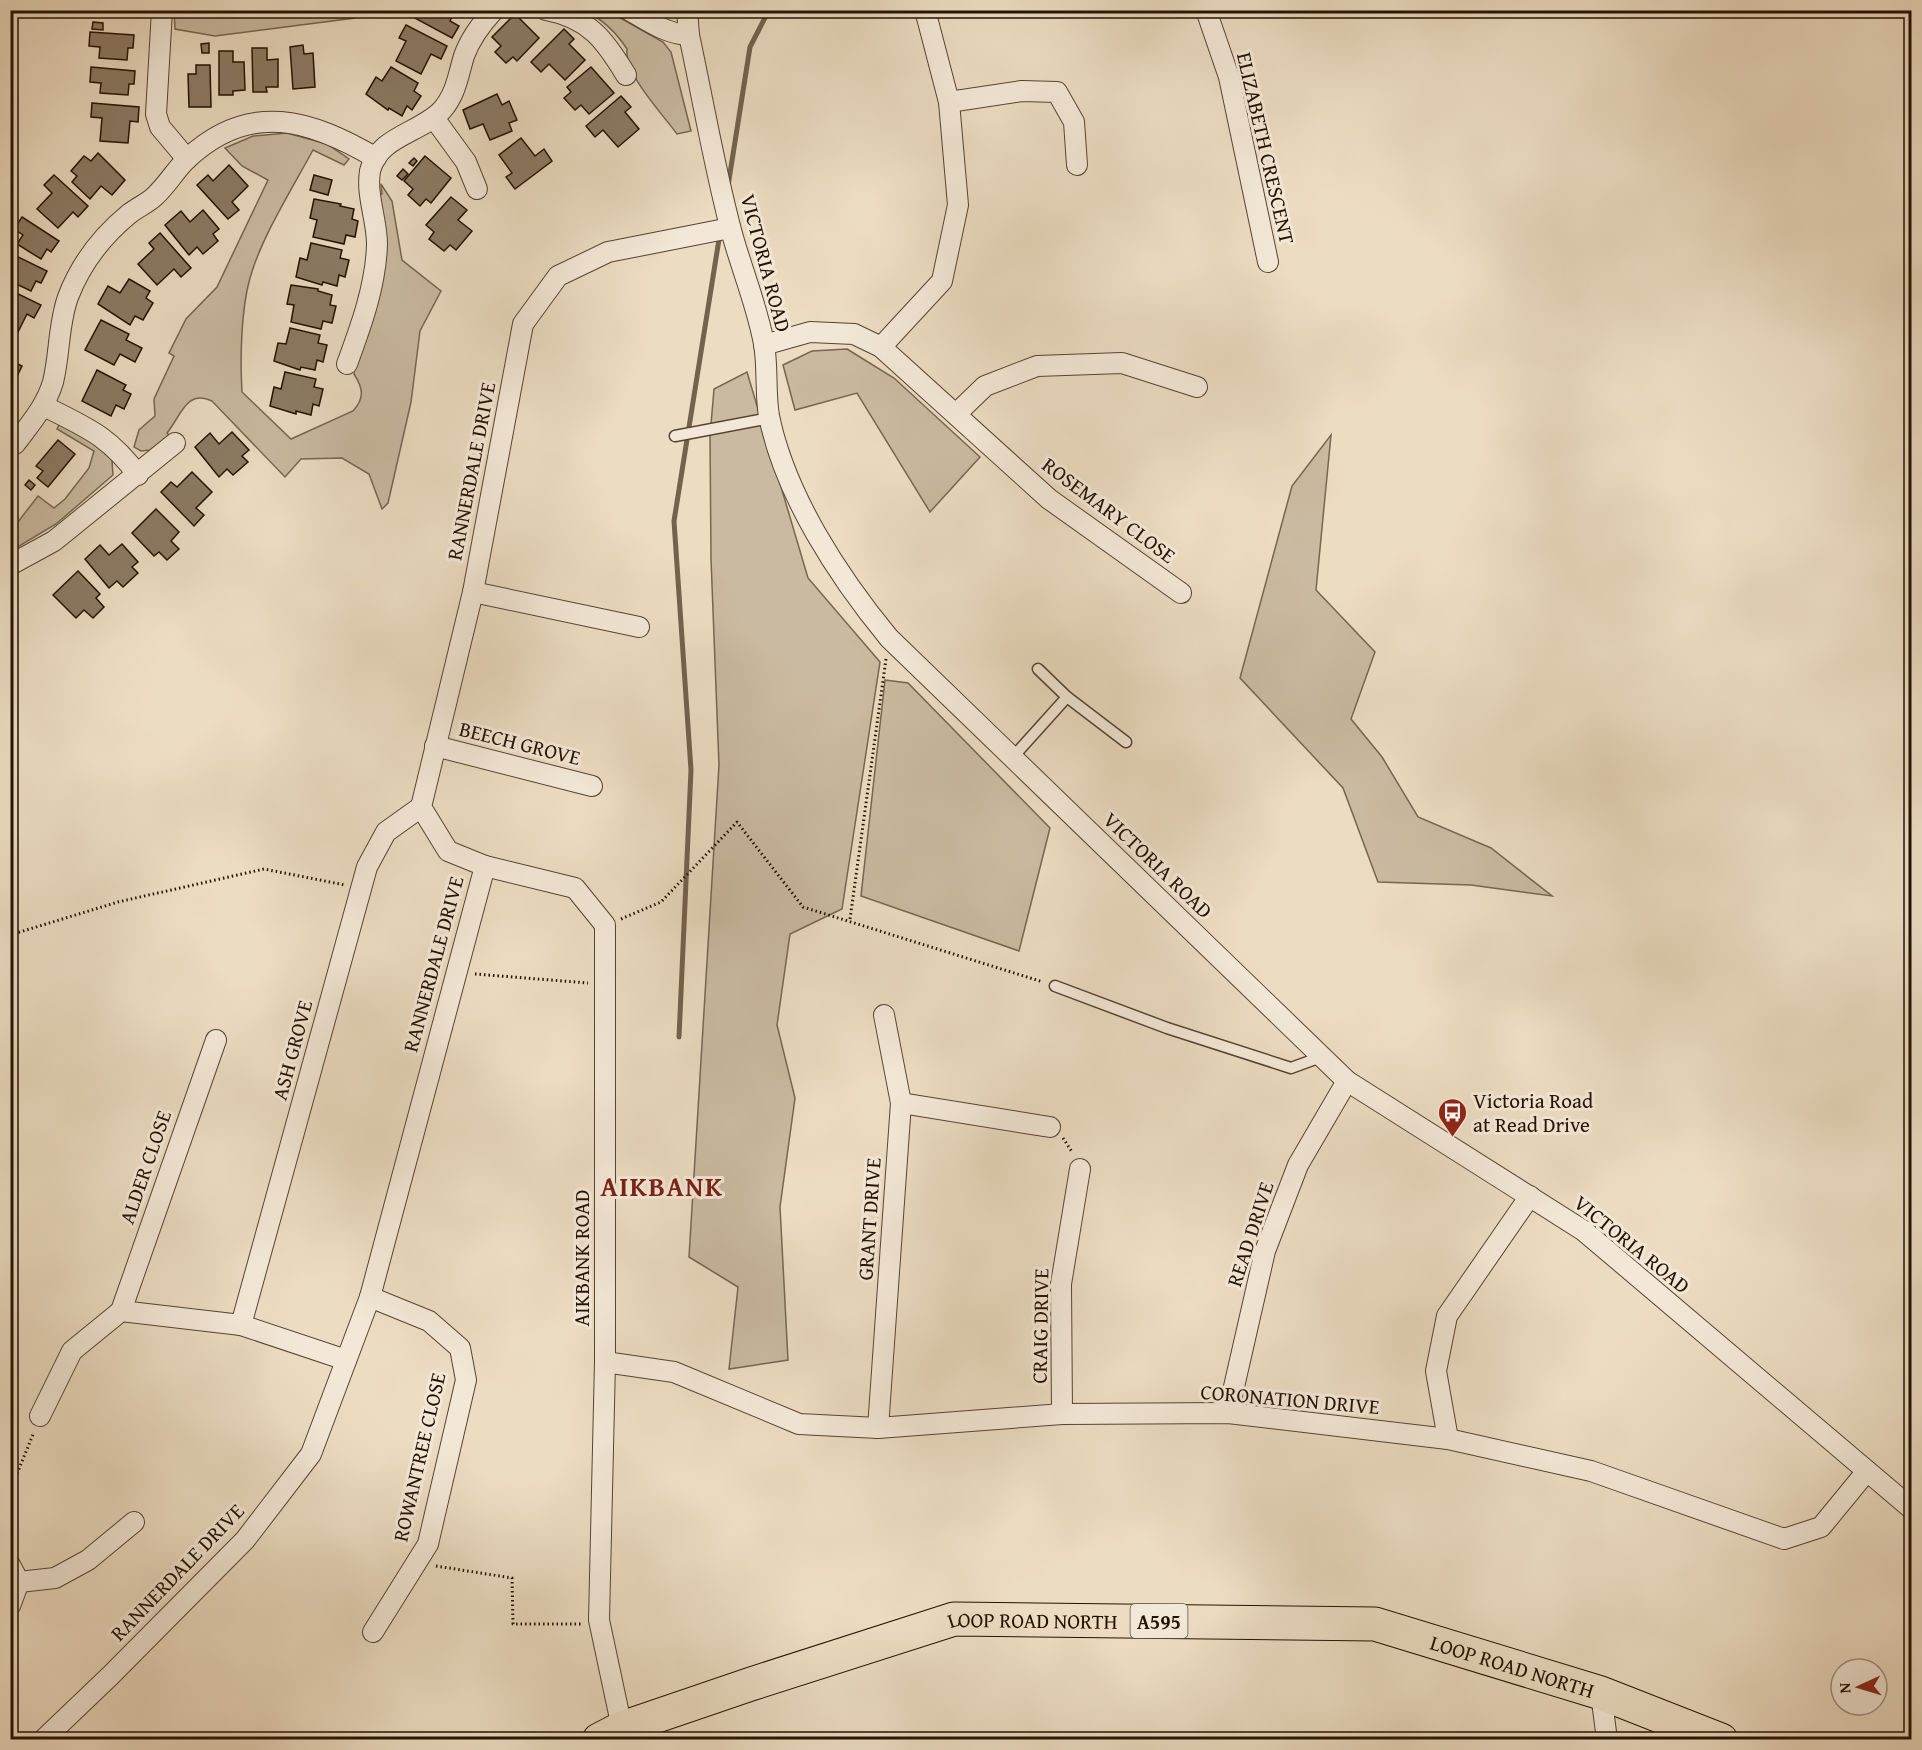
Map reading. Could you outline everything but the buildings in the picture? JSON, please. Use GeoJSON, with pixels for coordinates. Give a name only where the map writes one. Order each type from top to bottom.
{"type":"FeatureCollection","features":[{"type":"Feature","properties":{"kind":"highway","name":"LOOP ROAD NORTH"},"geometry":{"type":"LineString","coordinates":[[610,1734],[954,1619],[1375,1624],[1601,1693],[1721,1740]]}},
{"type":"Feature","properties":{"kind":"street"},"geometry":{"type":"LineString","coordinates":[[162,10],[156,114],[160,127],[187,159]]}},
{"type":"Feature","properties":{"kind":"street"},"geometry":{"type":"LineString","coordinates":[[347,364],[370,288],[377,246],[369,180],[376,158],[394,139],[434,118],[457,87],[470,43],[495,10]]}},
{"type":"Feature","properties":{"kind":"street"},"geometry":{"type":"LineString","coordinates":[[546,10],[576,20],[603,38],[626,75]]}},
{"type":"Feature","properties":{"kind":"street"},"geometry":{"type":"LineString","coordinates":[[629,10],[662,29],[678,35],[689,35]]}},
{"type":"Feature","properties":{"kind":"street","name":"VICTORIA ROAD"},"geometry":{"type":"LineString","coordinates":[[687,10],[689,35],[730,228],[764,345],[765,387],[770,418],[804,512],[832,561],[861,604],[889,638],[1347,1081],[1584,1231],[1911,1509]]}},
{"type":"Feature","properties":{"kind":"street"},"geometry":{"type":"LineString","coordinates":[[881,347],[942,281],[958,205],[949,102],[925,10]]}},
{"type":"Feature","properties":{"kind":"street","name":"ELIZABETH CRESCENT"},"geometry":{"type":"LineString","coordinates":[[1206,10],[1229,77],[1268,262]]}},
{"type":"Feature","properties":{"kind":"street"},"geometry":{"type":"LineString","coordinates":[[949,102],[1022,91],[1056,92],[1074,122],[1077,165]]}},
{"type":"Feature","properties":{"kind":"street"},"geometry":{"type":"LineString","coordinates":[[434,118],[466,162],[477,189]]}},
{"type":"Feature","properties":{"kind":"street"},"geometry":{"type":"LineString","coordinates":[[10,445],[15,444],[44,406],[52,382],[68,298],[84,263],[109,232],[154,197],[187,159],[209,141],[241,127],[273,122],[293,123],[322,129],[376,158]]}},
{"type":"Feature","properties":{"kind":"street","name":"RANNERDALE DRIVE"},"geometry":{"type":"LineString","coordinates":[[43,1740],[245,1540],[311,1454],[370,1297],[485,866],[448,851],[421,807],[473,592],[523,324],[558,276],[608,252],[730,228]]}},
{"type":"Feature","properties":{"kind":"street","name":"ROSEMARY CLOSE"},"geometry":{"type":"LineString","coordinates":[[764,345],[810,332],[854,334],[881,347],[957,413],[1049,499],[1181,594]]}},
{"type":"Feature","properties":{"kind":"street"},"geometry":{"type":"LineString","coordinates":[[957,413],[985,386],[1037,366],[1122,363],[1197,387]]}},
{"type":"Feature","properties":{"kind":"street"},"geometry":{"type":"LineString","coordinates":[[44,406],[83,424],[104,437],[122,454],[138,475]]}},
{"type":"Feature","properties":{"kind":"street"},"geometry":{"type":"LineString","coordinates":[[10,565],[54,541],[175,443]]}},
{"type":"Feature","properties":{"kind":"street"},"geometry":{"type":"LineString","coordinates":[[473,592],[639,627]]}},
{"type":"Feature","properties":{"kind":"street","name":"BEECH GROVE"},"geometry":{"type":"LineString","coordinates":[[435,746],[592,786]]}},
{"type":"Feature","properties":{"kind":"street","name":"ASH GROVE"},"geometry":{"type":"LineString","coordinates":[[241,1325],[367,867],[386,832],[421,807]]}},
{"type":"Feature","properties":{"kind":"street"},"geometry":{"type":"LineString","coordinates":[[485,866],[575,888],[605,925]]}},
{"type":"Feature","properties":{"kind":"street","name":"AIKBANK ROAD"},"geometry":{"type":"LineString","coordinates":[[605,925],[605,1362],[599,1624],[610,1734]]}},
{"type":"Feature","properties":{"kind":"street","name":"GRANT DRIVE"},"geometry":{"type":"LineString","coordinates":[[878,1428],[901,1103],[884,1015]]}},
{"type":"Feature","properties":{"kind":"street","name":"ALDER CLOSE"},"geometry":{"type":"LineString","coordinates":[[121,1311],[216,1040]]}},
{"type":"Feature","properties":{"kind":"street","name":"READ DRIVE"},"geometry":{"type":"LineString","coordinates":[[1228,1413],[1265,1251],[1298,1165],[1347,1081]]}},
{"type":"Feature","properties":{"kind":"street"},"geometry":{"type":"LineString","coordinates":[[901,1103],[1050,1127]]}},
{"type":"Feature","properties":{"kind":"street","name":"CRAIG DRIVE"},"geometry":{"type":"LineString","coordinates":[[1062,1414],[1061,1284],[1080,1169]]}},
{"type":"Feature","properties":{"kind":"street"},"geometry":{"type":"LineString","coordinates":[[1448,1439],[1436,1371],[1447,1316],[1530,1196]]}},
{"type":"Feature","properties":{"kind":"street","name":"ROWANTREE CLOSE"},"geometry":{"type":"LineString","coordinates":[[370,1297],[429,1321],[460,1348],[466,1380],[428,1544],[373,1632]]}},
{"type":"Feature","properties":{"kind":"street"},"geometry":{"type":"LineString","coordinates":[[40,1416],[72,1351],[121,1311],[241,1325],[346,1360]]}},
{"type":"Feature","properties":{"kind":"street","name":"CORONATION DRIVE"},"geometry":{"type":"LineString","coordinates":[[605,1362],[674,1372],[799,1424],[878,1428],[1062,1414],[1228,1413],[1448,1439],[1591,1471],[1784,1539],[1821,1527],[1867,1471]]}},
{"type":"Feature","properties":{"kind":"street"},"geometry":{"type":"LineString","coordinates":[[10,1606],[15,1574],[55,1578],[88,1560],[134,1522]]}},
{"type":"Feature","properties":{"kind":"street"},"geometry":{"type":"LineString","coordinates":[[1601,1693],[1607,1740]]}},
{"type":"Feature","properties":{"kind":"lane"},"geometry":{"type":"LineString","coordinates":[[675,436],[770,418]]}},
{"type":"Feature","properties":{"kind":"lane"},"geometry":{"type":"LineString","coordinates":[[1038,669],[1068,697],[1126,742]]}},
{"type":"Feature","properties":{"kind":"lane"},"geometry":{"type":"LineString","coordinates":[[1013,757],[1068,697]]}},
{"type":"Feature","properties":{"kind":"lane"},"geometry":{"type":"LineString","coordinates":[[1055,986],[1167,1028],[1291,1068],[1321,1057]]}},
{"type":"Feature","properties":{"kind":"path"},"geometry":{"type":"LineString","coordinates":[[850,919],[889,638]]}},
{"type":"Feature","properties":{"kind":"path"},"geometry":{"type":"LineString","coordinates":[[605,925],[661,902],[737,822],[803,907],[850,919],[1055,986]]}},
{"type":"Feature","properties":{"kind":"path"},"geometry":{"type":"LineString","coordinates":[[10,935],[118,902],[264,869],[361,888]]}},
{"type":"Feature","properties":{"kind":"path"},"geometry":{"type":"LineString","coordinates":[[455,973],[605,984]]}},
{"type":"Feature","properties":{"kind":"path"},"geometry":{"type":"LineString","coordinates":[[1050,1127],[1067,1142],[1080,1169]]}},
{"type":"Feature","properties":{"kind":"path"},"geometry":{"type":"LineString","coordinates":[[10,1504],[12,1486],[40,1416]]}},
{"type":"Feature","properties":{"kind":"path"},"geometry":{"type":"LineString","coordinates":[[417,1563],[512,1578],[513,1624],[599,1624]]}},
{"type":"Feature","properties":{"kind":"shaded area"},"geometry":{"type":"Polygon","coordinates":[[[174,10],[356,11],[355,18],[215,36],[175,29],[174,10]]]}},
{"type":"Feature","properties":{"kind":"shaded area"},"geometry":{"type":"Polygon","coordinates":[[[586,11],[608,11],[663,42],[671,52],[691,131],[677,134],[637,81],[631,70],[627,49],[623,43],[609,27],[586,11]]]}},
{"type":"Feature","properties":{"kind":"shaded area"},"geometry":{"type":"Polygon","coordinates":[[[287,133],[327,144],[349,159],[344,165],[313,150],[262,246],[250,278],[243,319],[242,392],[291,439],[353,411],[357,406],[361,393],[354,374],[377,195],[382,194],[381,184],[392,201],[402,260],[441,291],[420,331],[411,402],[388,503],[382,509],[369,474],[342,458],[301,459],[285,477],[212,401],[203,398],[190,401],[167,433],[169,435],[150,450],[141,451],[134,447],[139,430],[155,416],[154,399],[174,356],[169,353],[186,319],[217,287],[268,180],[242,166],[225,148],[253,136],[287,133]]]}},
{"type":"Feature","properties":{"kind":"shaded area"},"geometry":{"type":"Polygon","coordinates":[[[847,349],[894,378],[980,457],[930,512],[857,393],[795,410],[783,365],[812,351],[847,349]]]}},
{"type":"Feature","properties":{"kind":"shaded area"},"geometry":{"type":"Polygon","coordinates":[[[747,372],[808,578],[880,662],[842,909],[790,934],[777,1025],[795,1098],[780,1207],[788,1360],[729,1369],[738,1287],[689,1257],[719,765],[711,559],[710,436],[714,389],[747,372]]]}},
{"type":"Feature","properties":{"kind":"shaded area"},"geometry":{"type":"Polygon","coordinates":[[[61,421],[116,458],[112,461],[113,475],[56,524],[11,551],[11,531],[38,496],[54,508],[65,499],[89,468],[94,451],[57,429],[61,421]]]}},
{"type":"Feature","properties":{"kind":"shaded area"},"geometry":{"type":"Polygon","coordinates":[[[1331,435],[1316,590],[1375,652],[1351,719],[1382,757],[1418,817],[1491,848],[1552,896],[1471,885],[1378,882],[1343,788],[1240,678],[1292,486],[1331,435]]]}},
{"type":"Feature","properties":{"kind":"shaded area"},"geometry":{"type":"Polygon","coordinates":[[[885,680],[908,683],[1050,828],[1019,951],[861,896],[885,680]]]}},
{"type":"Feature","properties":{"kind":"waterway"},"geometry":{"type":"LineString","coordinates":[[728,186],[750,47],[769,10]]}},
{"type":"Feature","properties":{"kind":"waterway"},"geometry":{"type":"LineString","coordinates":[[679,1037],[691,770],[674,521],[720,233]]}},
{"type":"Feature","properties":{"kind":"place","name":"Victoria Road at Read Drive"},"geometry":{"type":"Point","coordinates":[1452,1138]}},
{"type":"Feature","properties":{"kind":"district","name":"AIKBANK"},"geometry":{"type":"Point","coordinates":[662,1186]}}]}
